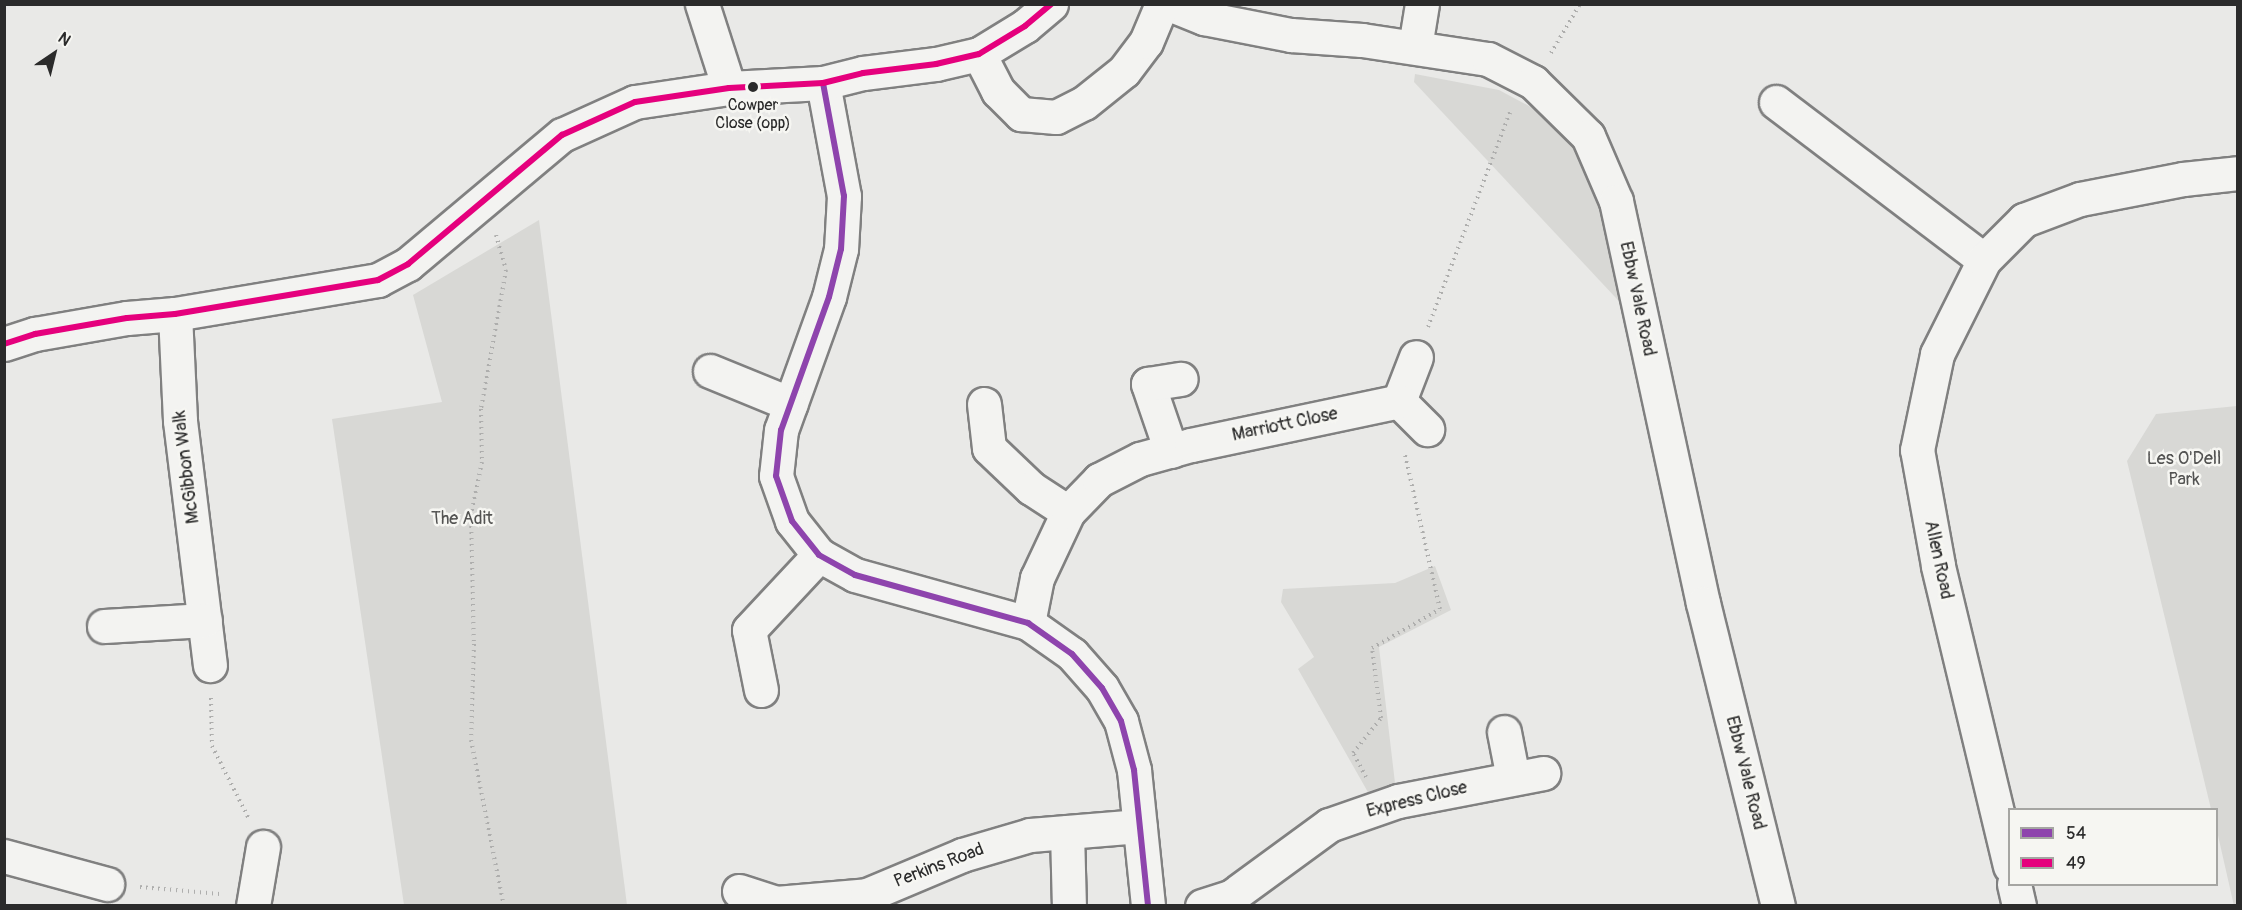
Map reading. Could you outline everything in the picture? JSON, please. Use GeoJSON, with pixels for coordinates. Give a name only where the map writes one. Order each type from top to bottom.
{"type":"FeatureCollection","features":[{"type":"Feature","properties":{"kind":"street"},"geometry":{"type":"LineString","coordinates":[[702,4],[729,88]]}},
{"type":"Feature","properties":{"kind":"street"},"geometry":{"type":"LineString","coordinates":[[4,344],[35,334],[127,318],[174,314],[378,280],[408,264],[562,135],[636,102],[729,88],[823,83],[863,74],[936,64],[979,54],[1025,26],[1051,4]]}},
{"type":"Feature","properties":{"kind":"street"},"geometry":{"type":"LineString","coordinates":[[979,54],[998,91],[1021,114],[1056,117],[1084,103],[1124,71],[1146,42],[1162,4]]}},
{"type":"Feature","properties":{"kind":"street","name":"Ebbw Vale Road"},"geometry":{"type":"LineString","coordinates":[[1169,4],[1204,18],[1291,35],[1414,47],[1488,59],[1529,80],[1588,136],[1616,201],[1703,603],[1778,906]]}},
{"type":"Feature","properties":{"kind":"street"},"geometry":{"type":"LineString","coordinates":[[1414,47],[1422,4]]}},
{"type":"Feature","properties":{"kind":"street"},"geometry":{"type":"LineString","coordinates":[[823,83],[844,196],[840,249],[829,297],[781,430],[776,476],[792,520],[819,555],[855,575],[1028,623],[1072,654],[1102,688],[1121,722],[1134,770],[1149,906]]}},
{"type":"Feature","properties":{"kind":"street"},"geometry":{"type":"LineString","coordinates":[[1776,102],[1984,260]]}},
{"type":"Feature","properties":{"kind":"street","name":"Allen Road"},"geometry":{"type":"LineString","coordinates":[[2008,858],[1938,565],[1917,450],[1937,354],[1984,260],[2024,220],[2080,198],[2183,179],[2238,173]]}},
{"type":"Feature","properties":{"kind":"street","name":"McGibbon Walk"},"geometry":{"type":"LineString","coordinates":[[174,314],[180,421],[210,665]]}},
{"type":"Feature","properties":{"kind":"street"},"geometry":{"type":"LineString","coordinates":[[1416,357],[1399,401],[1426,429]]}},
{"type":"Feature","properties":{"kind":"street"},"geometry":{"type":"LineString","coordinates":[[710,371],[791,404]]}},
{"type":"Feature","properties":{"kind":"street"},"geometry":{"type":"LineString","coordinates":[[1171,451],[1148,384],[1181,379]]}},
{"type":"Feature","properties":{"kind":"street","name":"Marriott Close"},"geometry":{"type":"LineString","coordinates":[[1028,623],[1037,578],[1068,512],[1099,480],[1140,459],[1399,401]]}},
{"type":"Feature","properties":{"kind":"street"},"geometry":{"type":"LineString","coordinates":[[984,404],[989,448],[1031,488],[1068,512]]}},
{"type":"Feature","properties":{"kind":"street"},"geometry":{"type":"LineString","coordinates":[[761,690],[749,630],[819,555]]}},
{"type":"Feature","properties":{"kind":"street"},"geometry":{"type":"LineString","coordinates":[[104,626],[205,620]]}},
{"type":"Feature","properties":{"kind":"street","name":"Express Close"},"geometry":{"type":"LineString","coordinates":[[1202,906],[1232,896],[1329,825],[1383,806],[1528,776],[1504,732]]}},
{"type":"Feature","properties":{"kind":"street","name":"Perkins Road"},"geometry":{"type":"LineString","coordinates":[[739,891],[776,904],[867,895],[962,855],[1030,835],[1140,826]]}},
{"type":"Feature","properties":{"kind":"street"},"geometry":{"type":"LineString","coordinates":[[1067,832],[1069,906]]}},
{"type":"Feature","properties":{"kind":"street"},"geometry":{"type":"LineString","coordinates":[[253,902],[262,847]]}},
{"type":"Feature","properties":{"kind":"street"},"geometry":{"type":"LineString","coordinates":[[4,856],[107,884]]}},
{"type":"Feature","properties":{"kind":"street"},"geometry":{"type":"LineString","coordinates":[[2014,886],[2019,906]]}},
{"type":"Feature","properties":{"kind":"path"},"geometry":{"type":"LineString","coordinates":[[1416,357],[1490,161],[1529,80],[1580,4]]}},
{"type":"Feature","properties":{"kind":"path"},"geometry":{"type":"LineString","coordinates":[[486,199],[506,270],[481,409],[482,462],[471,514],[474,645],[471,740],[504,906]]}},
{"type":"Feature","properties":{"kind":"path"},"geometry":{"type":"LineString","coordinates":[[1383,806],[1353,753],[1381,718],[1372,648],[1440,609],[1397,424],[1399,401]]}},
{"type":"Feature","properties":{"kind":"path"},"geometry":{"type":"LineString","coordinates":[[210,665],[212,746],[262,847]]}},
{"type":"Feature","properties":{"kind":"path"},"geometry":{"type":"LineString","coordinates":[[107,884],[253,902]]}},
{"type":"Feature","properties":{"kind":"green space"},"geometry":{"type":"Polygon","coordinates":[[[1415,74],[1499,90],[1529,106],[1561,129],[1589,164],[1630,313],[1414,82],[1415,74]]]}},
{"type":"Feature","properties":{"kind":"green space","name":"The Adit"},"geometry":{"type":"Polygon","coordinates":[[[539,220],[627,905],[404,905],[332,419],[442,402],[413,295],[539,220]]]}},
{"type":"Feature","properties":{"kind":"green space","name":"Les O'Dell Park"},"geometry":{"type":"Polygon","coordinates":[[[2237,406],[2238,905],[2234,906],[2218,835],[2218,808],[2211,808],[2127,461],[2156,414],[2237,406]]]}},
{"type":"Feature","properties":{"kind":"green space"},"geometry":{"type":"Polygon","coordinates":[[[1435,566],[1451,610],[1379,647],[1395,783],[1369,794],[1298,669],[1314,657],[1281,602],[1283,589],[1395,583],[1435,566]]]}},
{"type":"Feature","properties":{"kind":"transit line","name":"49"},"geometry":{"type":"LineString","coordinates":[[4,344],[35,334],[127,318],[175,314],[378,280],[408,264],[562,135],[635,102],[729,88],[823,83],[863,73],[936,64],[979,54],[1025,26],[1051,4]]}},
{"type":"Feature","properties":{"kind":"transit line","name":"54"},"geometry":{"type":"LineString","coordinates":[[823,83],[844,196],[841,249],[829,297],[781,430],[776,476],[792,521],[819,555],[855,575],[1028,623],[1072,654],[1102,688],[1121,721],[1134,770],[1148,906]]}},
{"type":"Feature","properties":{"kind":"place","name":"Cowper Close (opp)"},"geometry":{"type":"Point","coordinates":[753,87]}}]}
